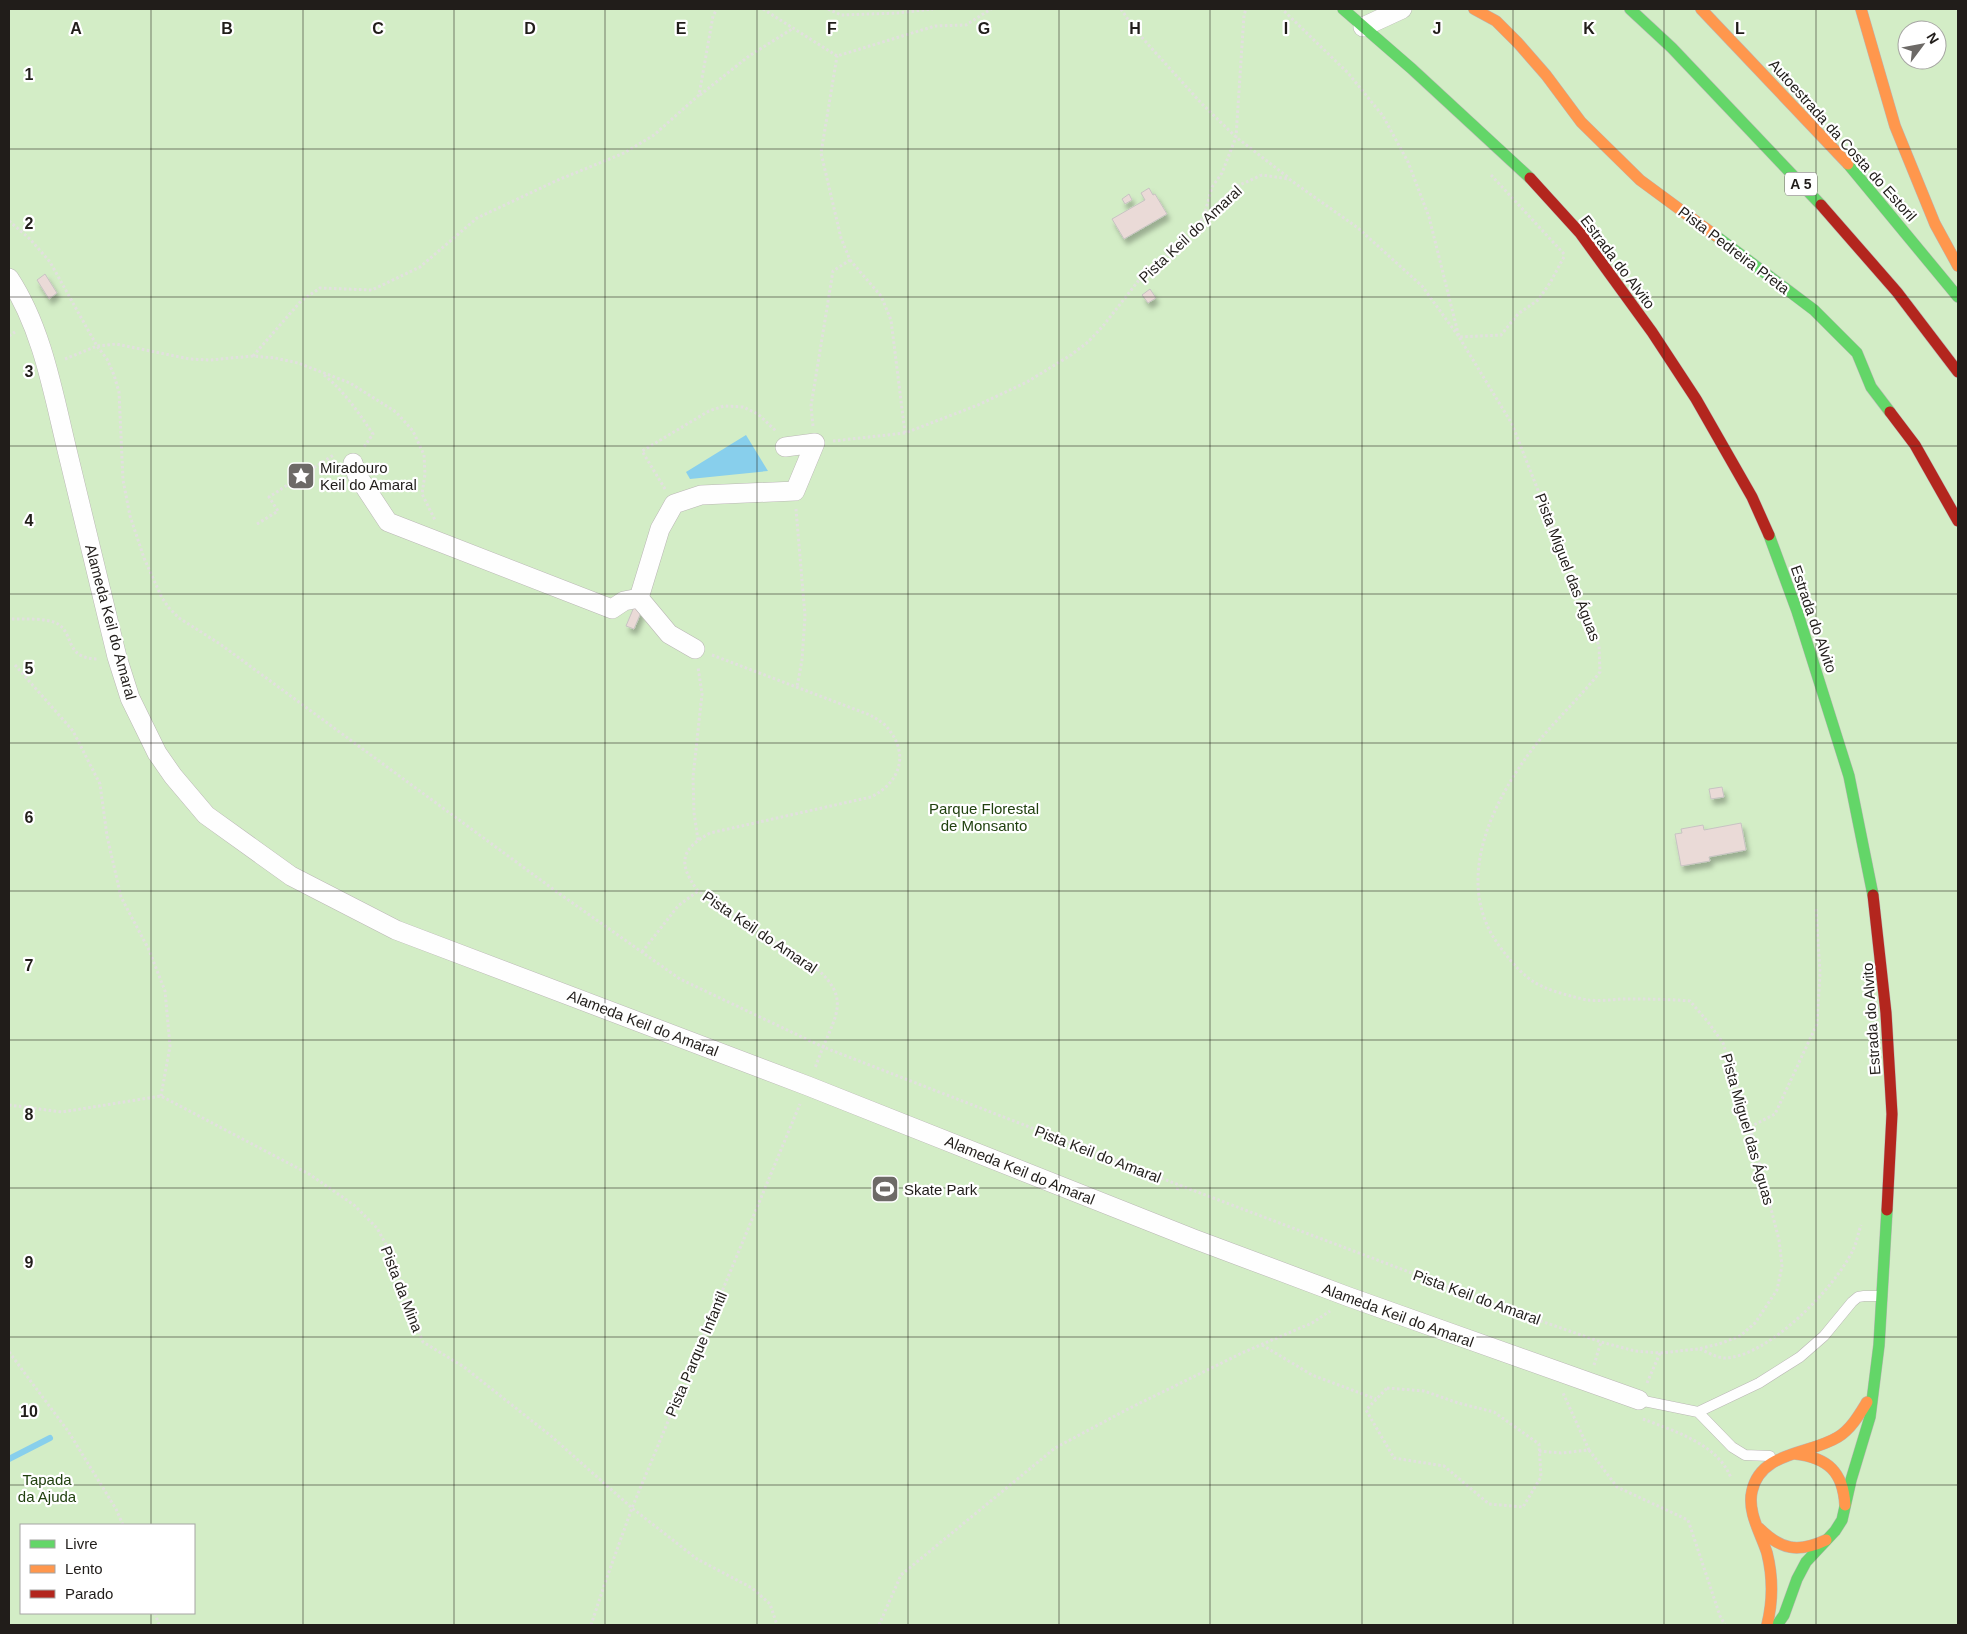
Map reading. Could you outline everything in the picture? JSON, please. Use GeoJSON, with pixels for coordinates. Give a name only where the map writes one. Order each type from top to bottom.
{"type":"FeatureCollection","features":[{"type":"Feature","properties":{"kind":"main road","name":"Estrada do Alvito"},"geometry":{"type":"LineString","coordinates":[[1342,9],[1412,69],[1522,169],[1580,233],[1618,283],[1696,399],[1752,497],[1767,530],[1797,611],[1849,776],[1875,908],[1886,1013],[1892,1114],[1878,1352],[1870,1417],[1850,1480],[1842,1520],[1835,1531],[1806,1562],[1797,1579],[1784,1615],[1777,1625]]}},
{"type":"Feature","properties":{"kind":"main road","name":"Pista Pedreira Preta"},"geometry":{"type":"LineString","coordinates":[[1474,9],[1496,21],[1518,43],[1546,75],[1581,122],[1640,180],[1755,264],[1814,310],[1857,353],[1871,387],[1915,446],[1958,521]]}},
{"type":"Feature","properties":{"kind":"main road","name":"A 5"},"geometry":{"type":"LineString","coordinates":[[1630,9],[1672,48],[1818,201],[1896,292],[1958,372]]}},
{"type":"Feature","properties":{"kind":"main road","name":"Autoestrada da Costa do Estoril"},"geometry":{"type":"LineString","coordinates":[[1701,9],[1850,166],[1958,296]]}},
{"type":"Feature","properties":{"kind":"main road"},"geometry":{"type":"LineString","coordinates":[[1861,9],[1895,126],[1935,224],[1958,266]]}},
{"type":"Feature","properties":{"kind":"main road","name":"Estrada do Alvito"},"geometry":{"type":"LineString","coordinates":[[1767,1625],[1771,1604],[1771,1577],[1768,1555],[1759,1528],[1753,1517],[1751,1504],[1752,1491],[1756,1479],[1763,1469],[1773,1461],[1825,1443],[1845,1432],[1860,1413],[1874,1390]]}},
{"type":"Feature","properties":{"kind":"main road","name":"Estrada do Alvito"},"geometry":{"type":"LineString","coordinates":[[1796,1454],[1808,1455],[1829,1465],[1837,1474],[1845,1496],[1845,1509]]}},
{"type":"Feature","properties":{"kind":"main road","name":"Estrada do Alvito"},"geometry":{"type":"LineString","coordinates":[[1759,1528],[1767,1537],[1778,1544],[1790,1548],[1803,1549],[1815,1546],[1826,1540]]}},
{"type":"Feature","properties":{"kind":"street"},"geometry":{"type":"LineString","coordinates":[[1363,27],[1402,9]]}},
{"type":"Feature","properties":{"kind":"street","name":"Alameda Keil do Amaral"},"geometry":{"type":"LineString","coordinates":[[9,278],[32,320],[46,368],[117,657],[130,698],[142,726],[173,776],[206,815],[291,876],[396,930],[808,1086],[1194,1239],[1552,1370],[1640,1409]]}},
{"type":"Feature","properties":{"kind":"street"},"geometry":{"type":"LineString","coordinates":[[785,447],[815,443]]}},
{"type":"Feature","properties":{"kind":"street"},"geometry":{"type":"LineString","coordinates":[[639,598],[660,529],[674,504],[701,495],[795,490],[815,443]]}},
{"type":"Feature","properties":{"kind":"street"},"geometry":{"type":"LineString","coordinates":[[353,463],[357,475],[388,522],[612,609],[624,601],[639,598]]}},
{"type":"Feature","properties":{"kind":"street"},"geometry":{"type":"LineString","coordinates":[[639,598],[669,634],[695,649]]}},
{"type":"Feature","properties":{"kind":"lane"},"geometry":{"type":"LineString","coordinates":[[1640,1409],[1698,1412],[1759,1383],[1800,1358],[1824,1336],[1852,1302],[1858,1298],[1882,1296]]}},
{"type":"Feature","properties":{"kind":"lane"},"geometry":{"type":"LineString","coordinates":[[1698,1412],[1732,1447],[1745,1455],[1784,1456]]}},
{"type":"Feature","properties":{"kind":"path"},"geometry":{"type":"LineString","coordinates":[[699,95],[713,16],[717,9]]}},
{"type":"Feature","properties":{"kind":"path"},"geometry":{"type":"LineString","coordinates":[[763,9],[837,56],[935,26],[966,25],[991,9]]}},
{"type":"Feature","properties":{"kind":"path"},"geometry":{"type":"LineString","coordinates":[[828,9],[841,14],[898,13],[933,9]]}},
{"type":"Feature","properties":{"kind":"path"},"geometry":{"type":"LineString","coordinates":[[1121,9],[1135,30],[1202,104],[1236,137],[1289,178]]}},
{"type":"Feature","properties":{"kind":"path"},"geometry":{"type":"LineString","coordinates":[[1203,217],[1212,188],[1222,173],[1236,137],[1244,15],[1246,9]]}},
{"type":"Feature","properties":{"kind":"path","name":"Pista Miguel das Águas"},"geometry":{"type":"LineString","coordinates":[[1282,9],[1348,72],[1382,116],[1408,162],[1428,217],[1459,337],[1512,424],[1599,646],[1600,672],[1577,701],[1538,743],[1507,786],[1490,823],[1482,850],[1477,882],[1490,933],[1512,962],[1534,982],[1552,990],[1588,1000],[1662,999],[1690,1001],[1723,1043],[1750,1127],[1779,1240],[1782,1266],[1777,1290],[1756,1323],[1740,1336],[1719,1344],[1660,1354],[1635,1351],[1601,1342]]}},
{"type":"Feature","properties":{"kind":"path"},"geometry":{"type":"LineString","coordinates":[[253,356],[300,301],[320,288],[372,290],[420,267],[477,218],[558,180],[624,153],[654,135],[699,95],[750,56],[793,29]]}},
{"type":"Feature","properties":{"kind":"path"},"geometry":{"type":"LineString","coordinates":[[837,56],[821,153],[841,238],[850,260],[881,296],[891,320],[905,433]]}},
{"type":"Feature","properties":{"kind":"path"},"geometry":{"type":"LineString","coordinates":[[1490,174],[1571,262]]}},
{"type":"Feature","properties":{"kind":"path","name":"Pista Keil do Amaral"},"geometry":{"type":"LineString","coordinates":[[815,443],[905,433],[986,401],[1027,382],[1071,355],[1088,342],[1144,274],[1161,258],[1193,235],[1203,217],[1237,186],[1262,175],[1289,178],[1358,228],[1422,286],[1459,337]]}},
{"type":"Feature","properties":{"kind":"path"},"geometry":{"type":"LineString","coordinates":[[9,221],[30,239],[50,262],[97,346],[107,359],[119,392],[123,480],[130,516],[144,558],[169,608],[179,618],[220,644],[549,886],[680,979],[824,1047]]}},
{"type":"Feature","properties":{"kind":"path"},"geometry":{"type":"LineString","coordinates":[[1459,337],[1501,335],[1518,314],[1538,300],[1550,283],[1565,255]]}},
{"type":"Feature","properties":{"kind":"path"},"geometry":{"type":"LineString","coordinates":[[815,443],[810,406],[833,271],[850,260]]}},
{"type":"Feature","properties":{"kind":"path"},"geometry":{"type":"LineString","coordinates":[[46,368],[97,346],[116,344],[190,359],[210,360],[253,356],[275,358],[298,363],[350,383],[374,396],[396,412],[413,431],[424,455],[422,494],[436,521],[432,540]]}},
{"type":"Feature","properties":{"kind":"path"},"geometry":{"type":"LineString","coordinates":[[321,373],[349,399],[373,434]]}},
{"type":"Feature","properties":{"kind":"path"},"geometry":{"type":"LineString","coordinates":[[674,504],[642,450],[710,411],[724,406],[743,407],[758,414],[774,427],[785,447]]}},
{"type":"Feature","properties":{"kind":"path"},"geometry":{"type":"LineString","coordinates":[[257,524],[278,511],[269,497],[332,456]]}},
{"type":"Feature","properties":{"kind":"path"},"geometry":{"type":"LineString","coordinates":[[795,490],[805,616],[802,660],[797,687]]}},
{"type":"Feature","properties":{"kind":"path"},"geometry":{"type":"LineString","coordinates":[[12,619],[51,621],[59,625],[75,651],[84,657],[100,659],[117,657]]}},
{"type":"Feature","properties":{"kind":"path"},"geometry":{"type":"LineString","coordinates":[[695,649],[797,687],[870,714],[885,725],[896,740],[900,756],[898,771],[892,782],[883,791],[871,797],[710,833],[698,840],[694,813],[693,777],[702,694],[695,649]]}},
{"type":"Feature","properties":{"kind":"path"},"geometry":{"type":"LineString","coordinates":[[9,1105],[62,1112],[162,1096],[170,1046],[165,991],[149,950],[121,896],[107,836],[100,784],[73,730],[15,665]]}},
{"type":"Feature","properties":{"kind":"path","name":"Pista Keil do Amaral"},"geometry":{"type":"LineString","coordinates":[[698,840],[690,846],[685,856],[689,879],[698,891],[817,969],[830,980],[837,996],[837,1014],[824,1047],[1179,1185],[1515,1312],[1601,1342]]}},
{"type":"Feature","properties":{"kind":"path"},"geometry":{"type":"LineString","coordinates":[[642,952],[678,906],[698,891]]}},
{"type":"Feature","properties":{"kind":"path"},"geometry":{"type":"LineString","coordinates":[[1750,1127],[1775,1114],[1817,1024],[1820,973],[1816,908]]}},
{"type":"Feature","properties":{"kind":"path","name":"Pista Parque Infantil"},"geometry":{"type":"LineString","coordinates":[[591,1625],[632,1508],[808,1086]]}},
{"type":"Feature","properties":{"kind":"path","name":"Pista da Mina"},"geometry":{"type":"LineString","coordinates":[[162,1096],[309,1174],[354,1205],[377,1228],[395,1261],[412,1316],[423,1342],[464,1367],[544,1430],[632,1508],[697,1559],[752,1588],[770,1604],[777,1625]]}},
{"type":"Feature","properties":{"kind":"path"},"geometry":{"type":"LineString","coordinates":[[1177,1190],[1179,1185]]}},
{"type":"Feature","properties":{"kind":"path"},"geometry":{"type":"LineString","coordinates":[[1698,1348],[1723,1358],[1747,1354],[1783,1330],[1819,1298],[1836,1278],[1853,1250],[1861,1222]]}},
{"type":"Feature","properties":{"kind":"path"},"geometry":{"type":"LineString","coordinates":[[879,1625],[901,1574],[1055,1448],[1128,1409],[1312,1323],[1349,1297]]}},
{"type":"Feature","properties":{"kind":"path"},"geometry":{"type":"LineString","coordinates":[[1262,1345],[1312,1375],[1376,1399]]}},
{"type":"Feature","properties":{"kind":"path"},"geometry":{"type":"LineString","coordinates":[[9,1352],[68,1431],[111,1500],[123,1524]]}},
{"type":"Feature","properties":{"kind":"path"},"geometry":{"type":"LineString","coordinates":[[1552,1370],[1588,1450],[1618,1487],[1688,1520],[1720,1616],[1725,1625]]}},
{"type":"Feature","properties":{"kind":"path"},"geometry":{"type":"LineString","coordinates":[[1387,1388],[1424,1391],[1458,1403],[1494,1412],[1539,1444],[1539,1451],[1541,1477],[1523,1506],[1489,1504],[1444,1466],[1394,1458],[1366,1410],[1387,1388]]}},
{"type":"Feature","properties":{"kind":"path"},"geometry":{"type":"LineString","coordinates":[[1640,1409],[1706,1448],[1719,1458],[1728,1470],[1732,1483]]}},
{"type":"Feature","properties":{"kind":"path"},"geometry":{"type":"LineString","coordinates":[[1539,1451],[1561,1453],[1588,1450]]}},
{"type":"Feature","properties":{"kind":"green space","name":"Parque Florestal de Monsanto"},"geometry":{"type":"Polygon","coordinates":[[[9,9],[1958,9],[1958,1625],[9,1625],[9,9]]]}},
{"type":"Feature","properties":{"kind":"water"},"geometry":{"type":"Polygon","coordinates":[[[746,435],[768,471],[690,479],[686,472],[746,435]]]}},
{"type":"Feature","properties":{"kind":"building"},"geometry":{"type":"Polygon","coordinates":[[[1149,188],[1153,195],[1155,194],[1167,214],[1124,239],[1112,219],[1145,200],[1141,193],[1149,188]]]}},
{"type":"Feature","properties":{"kind":"building"},"geometry":{"type":"Polygon","coordinates":[[[1129,194],[1132,200],[1125,204],[1122,199],[1129,194]]]}},
{"type":"Feature","properties":{"kind":"building"},"geometry":{"type":"Polygon","coordinates":[[[45,274],[57,293],[49,299],[37,280],[45,274]]]}},
{"type":"Feature","properties":{"kind":"building"},"geometry":{"type":"Polygon","coordinates":[[[1150,289],[1156,298],[1148,303],[1142,295],[1150,289]]]}},
{"type":"Feature","properties":{"kind":"building"},"geometry":{"type":"Polygon","coordinates":[[[634,607],[642,610],[634,629],[626,626],[634,607]]]}},
{"type":"Feature","properties":{"kind":"building"},"geometry":{"type":"Polygon","coordinates":[[[1722,787],[1724,797],[1711,799],[1709,789],[1722,787]]]}},
{"type":"Feature","properties":{"kind":"building"},"geometry":{"type":"Polygon","coordinates":[[[1741,823],[1746,850],[1709,857],[1710,861],[1681,866],[1675,834],[1682,833],[1681,829],[1703,825],[1704,830],[1741,823]]]}},
{"type":"Feature","properties":{"kind":"waterway"},"geometry":{"type":"LineString","coordinates":[[9,1459],[50,1438]]}},
{"type":"Feature","properties":{"kind":"traffic: fast"},"geometry":{"type":"LineString","coordinates":[[1343,9],[1412,69],[1530,178]]}},
{"type":"Feature","properties":{"kind":"traffic: fast"},"geometry":{"type":"LineString","coordinates":[[1630,9],[1672,48],[1821,205]]}},
{"type":"Feature","properties":{"kind":"traffic: fast"},"geometry":{"type":"LineString","coordinates":[[1848,164],[1958,297]]}},
{"type":"Feature","properties":{"kind":"traffic: fast"},"geometry":{"type":"LineString","coordinates":[[1716,236],[1814,310],[1857,353],[1871,387],[1890,412]]}},
{"type":"Feature","properties":{"kind":"traffic: fast"},"geometry":{"type":"LineString","coordinates":[[1769,535],[1797,611],[1849,776],[1873,895]]}},
{"type":"Feature","properties":{"kind":"traffic: fast"},"geometry":{"type":"LineString","coordinates":[[1777,1625],[1784,1615],[1797,1579],[1806,1562],[1835,1531],[1842,1520],[1851,1480],[1870,1417],[1879,1345],[1887,1210]]}},
{"type":"Feature","properties":{"kind":"traffic: slow"},"geometry":{"type":"LineString","coordinates":[[1474,9],[1496,21],[1518,43],[1546,75],[1581,122],[1640,180],[1716,236]]}},
{"type":"Feature","properties":{"kind":"traffic: slow"},"geometry":{"type":"LineString","coordinates":[[1701,9],[1848,164]]}},
{"type":"Feature","properties":{"kind":"traffic: slow"},"geometry":{"type":"LineString","coordinates":[[1861,9],[1895,126],[1935,224],[1958,266]]}},
{"type":"Feature","properties":{"kind":"traffic: slow"},"geometry":{"type":"LineString","coordinates":[[1767,1625],[1772,1589],[1770,1571],[1767,1553],[1751,1507],[1752,1491],[1757,1478],[1765,1468],[1776,1461],[1826,1443],[1843,1434],[1858,1417],[1867,1402]]}},
{"type":"Feature","properties":{"kind":"traffic: slow"},"geometry":{"type":"LineString","coordinates":[[1796,1454],[1817,1459],[1832,1469],[1841,1484],[1845,1505]]}},
{"type":"Feature","properties":{"kind":"traffic: slow"},"geometry":{"type":"LineString","coordinates":[[1759,1528],[1775,1541],[1790,1547],[1807,1547],[1826,1540]]}},
{"type":"Feature","properties":{"kind":"traffic: jam"},"geometry":{"type":"LineString","coordinates":[[1530,178],[1580,233],[1652,332],[1696,399],[1752,497],[1769,535]]}},
{"type":"Feature","properties":{"kind":"traffic: jam"},"geometry":{"type":"LineString","coordinates":[[1821,205],[1897,292],[1958,372]]}},
{"type":"Feature","properties":{"kind":"traffic: jam"},"geometry":{"type":"LineString","coordinates":[[1890,412],[1915,445],[1958,521]]}},
{"type":"Feature","properties":{"kind":"traffic: jam"},"geometry":{"type":"LineString","coordinates":[[1873,895],[1886,1013],[1892,1114],[1887,1210]]}},
{"type":"Feature","properties":{"kind":"place","name":"Miradouro Keil do Amaral"},"geometry":{"type":"Point","coordinates":[301,476]}},
{"type":"Feature","properties":{"kind":"place","name":"Skate Park"},"geometry":{"type":"Point","coordinates":[885,1189]}},
{"type":"Feature","properties":{"kind":"park label","name":"Tapada da Ajuda"},"geometry":{"type":"Point","coordinates":[47,1488]}}]}
